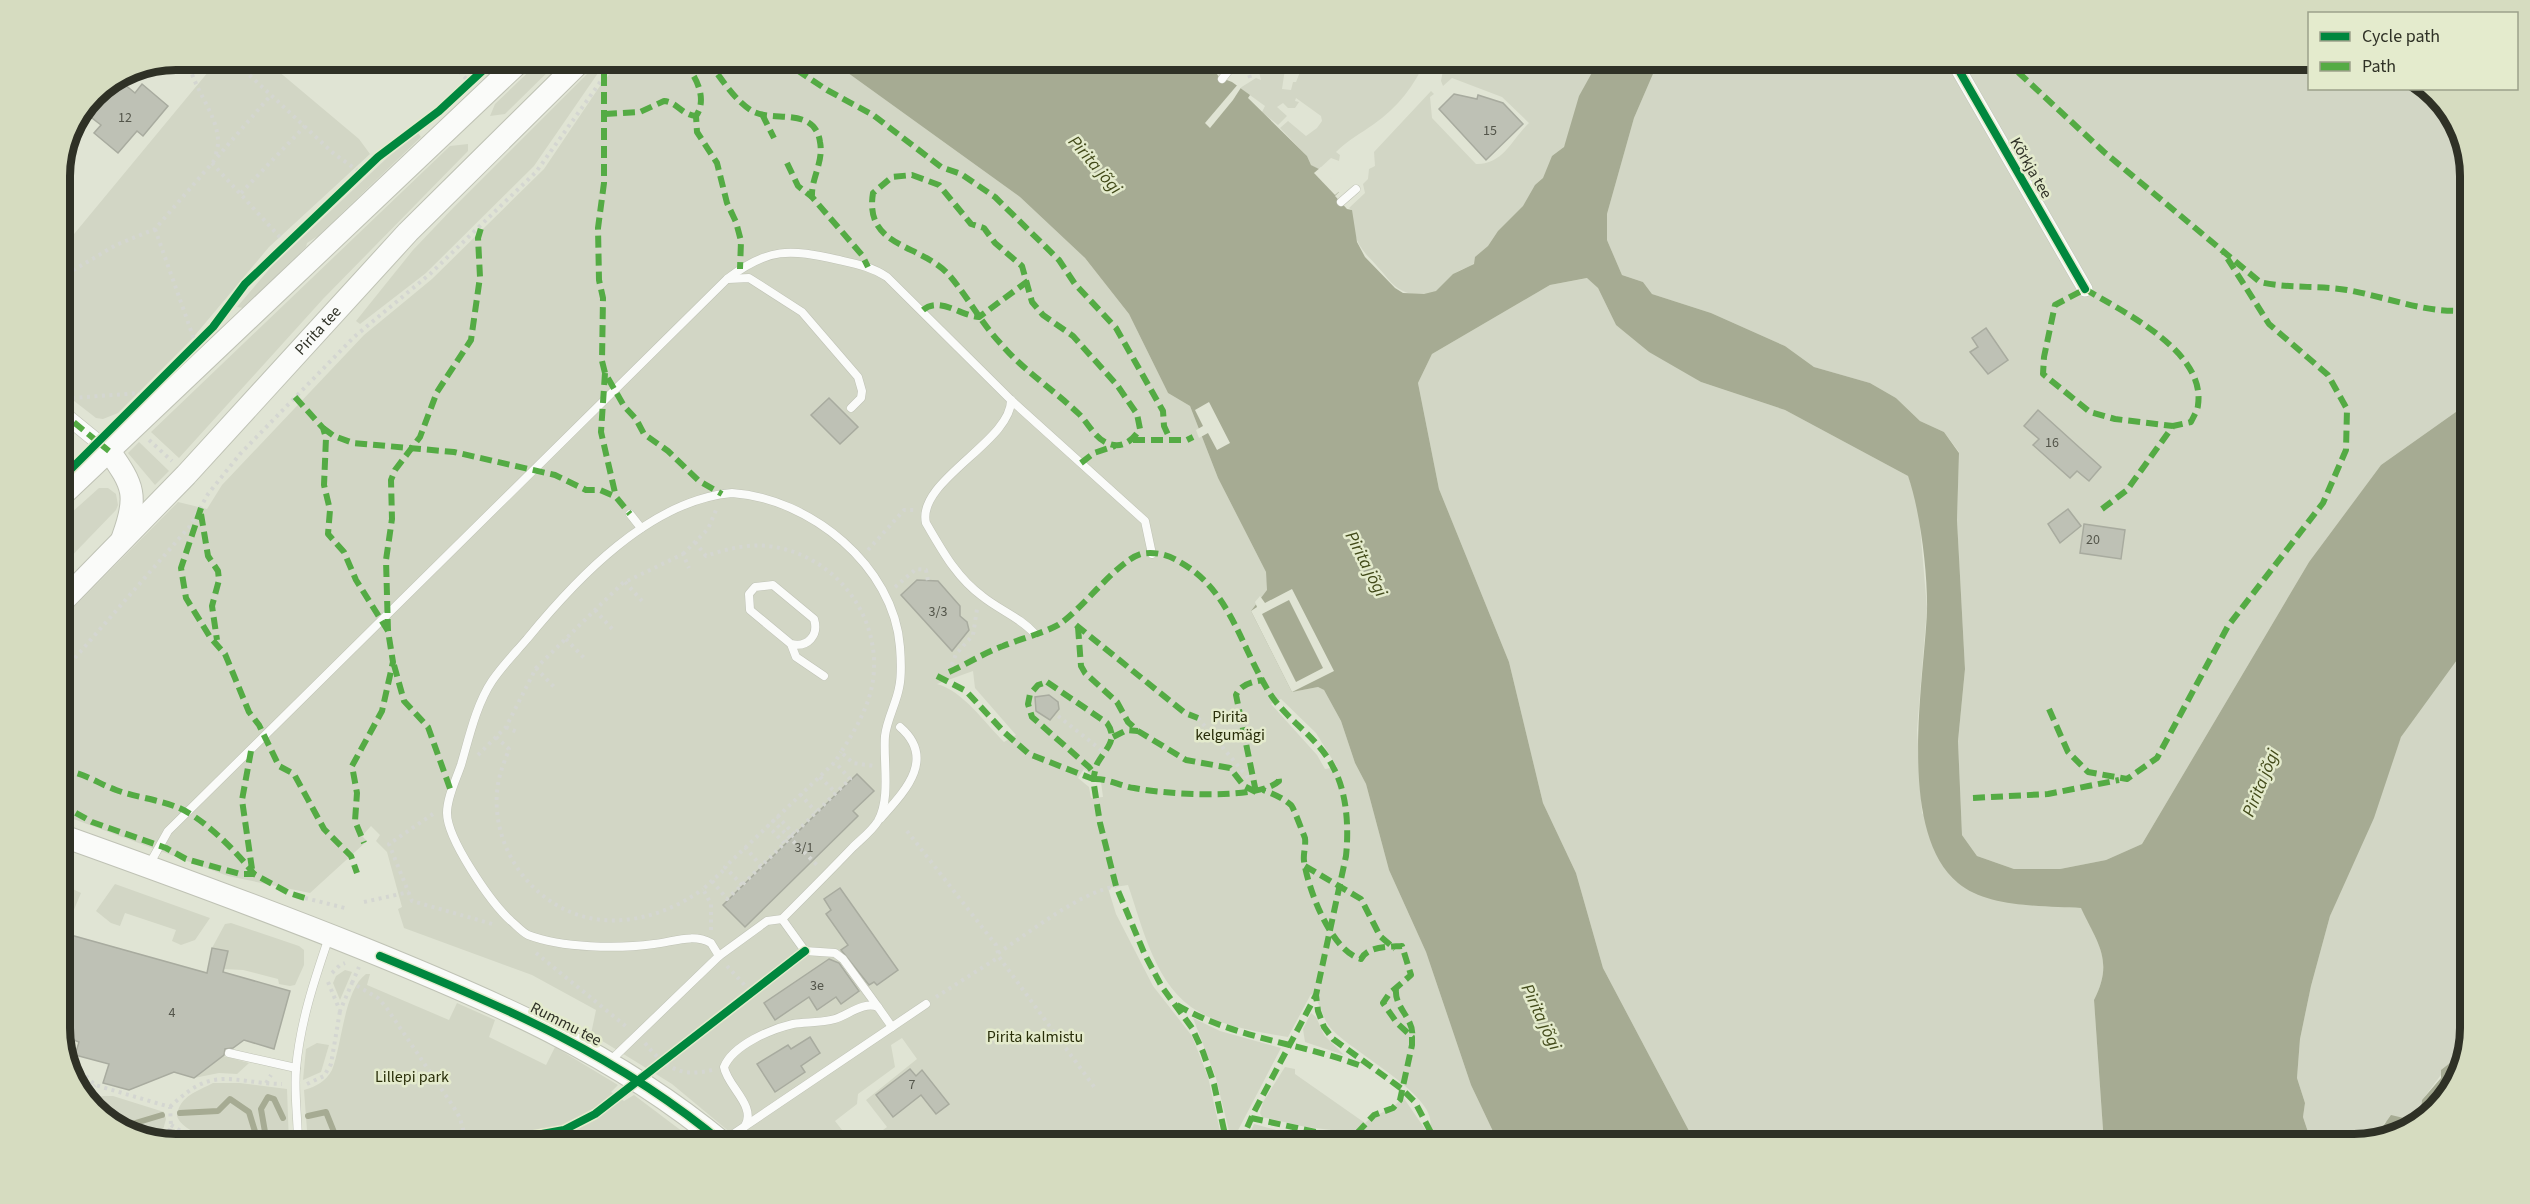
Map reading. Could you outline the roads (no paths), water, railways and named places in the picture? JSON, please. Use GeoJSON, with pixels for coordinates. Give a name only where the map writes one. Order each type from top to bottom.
{"type":"FeatureCollection","features":[{"type":"Feature","properties":{"kind":"main road"},"geometry":{"type":"LineString","coordinates":[[71,487],[510,70]]}},
{"type":"Feature","properties":{"kind":"main road","name":"Pirita tee"},"geometry":{"type":"LineString","coordinates":[[71,593],[120,544],[408,232],[572,70]]}},
{"type":"Feature","properties":{"kind":"main road"},"geometry":{"type":"LineString","coordinates":[[109,452],[128,477],[133,490],[129,519],[120,544]]}},
{"type":"Feature","properties":{"kind":"main road","name":"Rummu tee"},"geometry":{"type":"LineString","coordinates":[[71,838],[330,936],[504,1008],[610,1061],[645,1084],[710,1134]]}},
{"type":"Feature","properties":{"kind":"street","name":"Kõrkja tee"},"geometry":{"type":"LineString","coordinates":[[1959,70],[2085,289]]}},
{"type":"Feature","properties":{"kind":"street"},"geometry":{"type":"LineString","coordinates":[[71,413],[109,452]]}},
{"type":"Feature","properties":{"kind":"lane"},"geometry":{"type":"LineString","coordinates":[[1222,79],[1229,70]]}},
{"type":"Feature","properties":{"kind":"lane"},"geometry":{"type":"LineString","coordinates":[[1341,202],[1356,189]]}},
{"type":"Feature","properties":{"kind":"lane"},"geometry":{"type":"LineString","coordinates":[[148,867],[159,843],[168,831],[727,279],[750,262],[780,252],[821,256],[868,267],[902,290],[1011,400],[1145,521],[1152,554]]}},
{"type":"Feature","properties":{"kind":"lane"},"geometry":{"type":"LineString","coordinates":[[727,279],[749,278],[802,312],[858,377],[862,391],[861,398],[851,408]]}},
{"type":"Feature","properties":{"kind":"lane"},"geometry":{"type":"LineString","coordinates":[[1011,400],[1011,406],[1004,422],[947,480],[925,507],[924,513],[926,523],[959,576],[983,597],[1022,621],[1035,634]]}},
{"type":"Feature","properties":{"kind":"lane"},"geometry":{"type":"LineString","coordinates":[[719,956],[711,943],[694,938],[653,945],[606,946],[555,942],[525,934],[508,918],[483,887],[448,824],[448,804],[474,723],[491,682],[577,582],[612,550],[641,528],[674,511],[722,494],[767,498],[807,517],[847,546],[867,566],[885,595],[899,637],[901,661],[899,688],[885,736],[883,798],[878,822]]}},
{"type":"Feature","properties":{"kind":"lane"},"geometry":{"type":"LineString","coordinates":[[630,514],[641,528]]}},
{"type":"Feature","properties":{"kind":"lane"},"geometry":{"type":"LineString","coordinates":[[791,644],[801,645],[811,640],[816,630],[814,619],[772,585],[755,587],[749,594],[750,610],[791,644],[796,657],[824,676]]}},
{"type":"Feature","properties":{"kind":"lane"},"geometry":{"type":"LineString","coordinates":[[610,1061],[719,956],[767,921],[782,918],[878,822],[908,788],[914,774],[916,760],[913,744],[900,727]]}},
{"type":"Feature","properties":{"kind":"lane"},"geometry":{"type":"LineString","coordinates":[[782,918],[805,951],[835,953],[843,959],[892,1027]]}},
{"type":"Feature","properties":{"kind":"lane"},"geometry":{"type":"LineString","coordinates":[[298,1134],[296,1068],[309,993],[330,936]]}},
{"type":"Feature","properties":{"kind":"lane"},"geometry":{"type":"LineString","coordinates":[[734,1134],[926,1004]]}},
{"type":"Feature","properties":{"kind":"lane"},"geometry":{"type":"LineString","coordinates":[[745,1126],[748,1115],[745,1105],[728,1078],[724,1067],[730,1056],[779,1028],[836,1019],[867,1005],[878,1008]]}},
{"type":"Feature","properties":{"kind":"lane"},"geometry":{"type":"LineString","coordinates":[[229,1053],[296,1068]]}},
{"type":"Feature","properties":{"kind":"water","name":"Pirita jõgi"},"geometry":{"type":"Polygon","coordinates":[[[844,70],[1213,70],[1219,77],[1232,82],[1250,95],[1248,98],[1307,156],[1311,165],[1319,169],[1339,192],[1335,196],[1347,209],[1352,210],[1357,242],[1365,257],[1395,288],[1403,293],[1424,294],[1436,291],[1453,274],[1474,264],[1475,257],[1488,246],[1498,231],[1523,206],[1535,185],[1543,178],[1552,156],[1564,147],[1579,96],[1593,70],[1655,70],[1634,118],[1607,214],[1607,240],[1622,275],[1643,282],[1652,294],[1711,313],[1785,346],[1814,367],[1870,383],[1896,398],[1920,421],[1944,432],[1959,453],[1957,520],[1965,669],[1958,741],[1962,835],[1977,856],[2014,869],[2060,869],[2106,860],[2142,844],[2309,562],[2381,465],[2459,410],[2460,656],[2401,737],[2374,818],[2330,916],[2311,986],[2300,1039],[2297,1078],[2305,1103],[2303,1117],[2309,1134],[2103,1134],[2094,1000],[2103,974],[2103,963],[2098,943],[2081,908],[2017,904],[1970,891],[1958,883],[1939,859],[1927,829],[1920,793],[1918,754],[1927,611],[1926,579],[1920,524],[1908,476],[1785,410],[1701,382],[1649,352],[1616,325],[1598,288],[1587,278],[1550,285],[1432,354],[1418,383],[1439,489],[1509,662],[1543,803],[1576,873],[1603,968],[1691,1134],[1494,1134],[1471,1085],[1426,952],[1389,870],[1366,784],[1355,763],[1341,721],[1324,690],[1318,687],[1292,692],[1251,611],[1267,590],[1266,572],[1218,478],[1190,406],[1168,393],[1129,314],[1085,258],[1020,197],[844,70]]]}},
{"type":"Feature","properties":{"kind":"water"},"geometry":{"type":"Polygon","coordinates":[[[2453,1063],[2442,1086],[2421,1109],[2422,1100],[2441,1078],[2441,1070],[2453,1063]]]}},
{"type":"Feature","properties":{"kind":"water"},"geometry":{"type":"Polygon","coordinates":[[[2391,1115],[2407,1119],[2381,1129],[2391,1115]]]}},
{"type":"Feature","properties":{"kind":"waterway"},"geometry":{"type":"LineString","coordinates":[[264,1134],[261,1109],[268,1097],[274,1099],[283,1118]]}},
{"type":"Feature","properties":{"kind":"waterway"},"geometry":{"type":"LineString","coordinates":[[180,1113],[218,1111],[230,1099],[249,1112],[256,1134]]}},
{"type":"Feature","properties":{"kind":"waterway"},"geometry":{"type":"LineString","coordinates":[[308,1116],[326,1112],[335,1134]]}},
{"type":"Feature","properties":{"kind":"waterway"},"geometry":{"type":"LineString","coordinates":[[133,1124],[162,1115]]}},
{"type":"Feature","properties":{"kind":"park label","name":"Pirita kelgumägi"},"geometry":{"type":"Point","coordinates":[1230,726]}},
{"type":"Feature","properties":{"kind":"park label","name":"Pirita kalmistu"},"geometry":{"type":"Point","coordinates":[1035,1037]}},
{"type":"Feature","properties":{"kind":"park label","name":"Lillepi park"},"geometry":{"type":"Point","coordinates":[412,1077]}}]}
